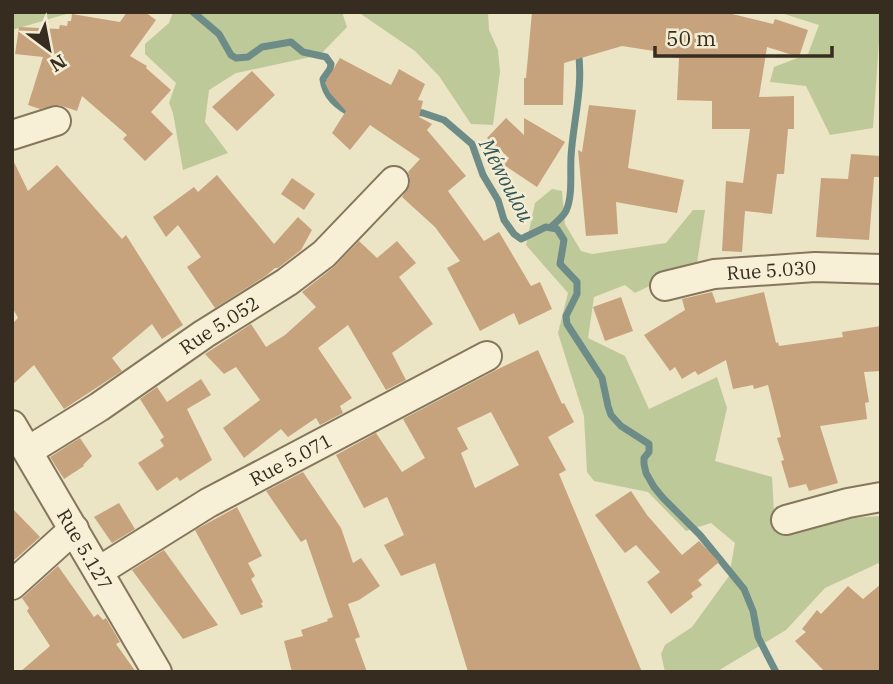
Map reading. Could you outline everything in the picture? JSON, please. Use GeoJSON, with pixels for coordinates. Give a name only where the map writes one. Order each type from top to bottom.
{"type":"FeatureCollection","features":[{"type":"Feature","properties":{"kind":"street"},"geometry":{"type":"LineString","coordinates":[[12,135],[56,121]]}},
{"type":"Feature","properties":{"kind":"street","name":"Rue 5.052"},"geometry":{"type":"LineString","coordinates":[[28,451],[287,282],[324,254],[394,181]]}},
{"type":"Feature","properties":{"kind":"street","name":"Rue 5.030"},"geometry":{"type":"LineString","coordinates":[[665,285],[714,274],[815,267],[881,269]]}},
{"type":"Feature","properties":{"kind":"street","name":"Rue 5.071"},"geometry":{"type":"LineString","coordinates":[[99,571],[208,503],[487,356]]}},
{"type":"Feature","properties":{"kind":"street","name":"Rue 5.127"},"geometry":{"type":"LineString","coordinates":[[12,425],[158,672]]}},
{"type":"Feature","properties":{"kind":"street"},"geometry":{"type":"LineString","coordinates":[[786,520],[881,497]]}},
{"type":"Feature","properties":{"kind":"street"},"geometry":{"type":"LineString","coordinates":[[12,585],[74,529]]}},
{"type":"Feature","properties":{"kind":"green space"},"geometry":{"type":"Polygon","coordinates":[[[12,12],[73,12],[12,30],[12,12]]]}},
{"type":"Feature","properties":{"kind":"green space"},"geometry":{"type":"Polygon","coordinates":[[[173,12],[342,12],[347,27],[320,55],[236,73],[209,90],[205,122],[228,153],[183,170],[169,103],[176,83],[145,54],[145,44],[169,23],[173,12]]]}},
{"type":"Feature","properties":{"kind":"green space"},"geometry":{"type":"Polygon","coordinates":[[[358,12],[488,12],[489,30],[498,50],[500,72],[493,125],[471,124],[439,76],[415,51],[358,12]]]}},
{"type":"Feature","properties":{"kind":"green space"},"geometry":{"type":"Polygon","coordinates":[[[778,12],[881,12],[873,128],[830,135],[806,86],[770,82],[774,67],[808,54],[819,25],[778,12]]]}},
{"type":"Feature","properties":{"kind":"green space"},"geometry":{"type":"Polygon","coordinates":[[[552,189],[562,191],[565,224],[581,251],[592,254],[666,243],[693,210],[705,210],[697,263],[635,293],[625,285],[594,297],[588,338],[625,356],[649,409],[717,377],[727,408],[715,461],[772,477],[775,530],[816,520],[881,516],[881,562],[825,588],[786,630],[716,672],[665,672],[661,654],[665,645],[692,627],[729,576],[735,543],[711,523],[686,531],[648,492],[594,481],[587,472],[584,416],[558,333],[568,293],[526,245],[535,203],[552,189]]]}},
{"type":"Feature","properties":{"kind":"building"},"geometry":{"type":"Polygon","coordinates":[[[127,12],[145,12],[156,20],[130,56],[147,66],[146,68],[171,90],[151,112],[173,134],[145,161],[123,139],[127,135],[82,96],[77,111],[59,105],[40,109],[28,105],[43,57],[15,54],[19,27],[59,29],[60,25],[67,26],[72,14],[120,22],[127,12]]]}},
{"type":"Feature","properties":{"kind":"building"},"geometry":{"type":"Polygon","coordinates":[[[532,12],[724,12],[773,24],[775,19],[808,30],[799,57],[767,47],[759,97],[794,96],[794,129],[788,129],[784,174],[777,174],[772,214],[745,211],[742,252],[722,251],[726,181],[743,183],[750,129],[712,129],[712,101],[677,100],[679,58],[653,55],[654,51],[622,46],[564,63],[563,105],[524,105],[524,78],[532,12]]]}},
{"type":"Feature","properties":{"kind":"building"},"geometry":{"type":"Polygon","coordinates":[[[340,58],[391,85],[399,69],[425,84],[418,100],[423,101],[419,117],[432,124],[427,130],[466,176],[448,191],[484,241],[499,232],[531,286],[540,282],[552,309],[519,325],[514,313],[480,331],[447,268],[460,261],[435,227],[402,197],[410,184],[408,172],[420,159],[370,125],[350,150],[332,133],[346,111],[325,83],[340,58]]]}},
{"type":"Feature","properties":{"kind":"building"},"geometry":{"type":"Polygon","coordinates":[[[252,71],[275,95],[237,131],[212,107],[252,71]]]}},
{"type":"Feature","properties":{"kind":"building"},"geometry":{"type":"Polygon","coordinates":[[[589,105],[636,110],[628,168],[684,180],[677,213],[616,202],[618,234],[586,236],[578,150],[582,152],[589,105]]]}},
{"type":"Feature","properties":{"kind":"building"},"geometry":{"type":"Polygon","coordinates":[[[506,118],[524,135],[524,118],[565,142],[537,187],[504,165],[509,158],[487,138],[506,118]]]}},
{"type":"Feature","properties":{"kind":"building"},"geometry":{"type":"Polygon","coordinates":[[[851,154],[881,156],[881,177],[874,177],[869,240],[816,237],[821,178],[848,179],[851,154]]]}},
{"type":"Feature","properties":{"kind":"building"},"geometry":{"type":"Polygon","coordinates":[[[12,158],[28,191],[57,165],[122,239],[126,235],[183,325],[162,339],[152,324],[112,358],[122,371],[64,409],[34,365],[12,385],[12,324],[18,318],[12,307],[12,158]]]}},
{"type":"Feature","properties":{"kind":"building"},"geometry":{"type":"Polygon","coordinates":[[[217,175],[274,244],[298,217],[312,230],[301,250],[215,308],[187,267],[201,257],[178,225],[166,237],[153,217],[194,187],[198,192],[217,175]]]}},
{"type":"Feature","properties":{"kind":"building"},"geometry":{"type":"Polygon","coordinates":[[[292,178],[315,194],[304,210],[281,194],[292,178]]]}},
{"type":"Feature","properties":{"kind":"building"},"geometry":{"type":"Polygon","coordinates":[[[359,241],[377,258],[397,241],[416,263],[399,277],[433,324],[392,353],[406,380],[386,390],[348,325],[318,348],[352,398],[340,406],[343,413],[320,425],[316,418],[288,437],[281,429],[244,458],[223,428],[260,400],[236,367],[224,374],[205,354],[251,324],[266,347],[285,335],[316,307],[302,292],[334,267],[359,241]]]}},
{"type":"Feature","properties":{"kind":"building"},"geometry":{"type":"Polygon","coordinates":[[[712,292],[716,303],[764,292],[779,346],[843,337],[842,332],[881,326],[881,371],[864,372],[869,402],[865,403],[867,419],[820,426],[838,483],[809,491],[806,484],[789,488],[781,461],[784,460],[777,438],[781,437],[768,385],[754,389],[753,385],[733,389],[726,360],[698,375],[695,371],[682,379],[675,367],[670,371],[644,335],[685,310],[682,299],[712,292]]]}},
{"type":"Feature","properties":{"kind":"building"},"geometry":{"type":"Polygon","coordinates":[[[621,297],[633,331],[605,341],[593,307],[621,297]]]}},
{"type":"Feature","properties":{"kind":"building"},"geometry":{"type":"Polygon","coordinates":[[[538,350],[562,404],[564,403],[574,422],[548,437],[566,470],[559,474],[642,672],[468,672],[435,563],[401,576],[384,545],[404,535],[387,497],[364,508],[336,455],[376,433],[402,472],[425,458],[403,419],[538,350]],[[491,412],[457,428],[468,449],[461,453],[475,488],[519,465],[491,412]]]}},
{"type":"Feature","properties":{"kind":"building"},"geometry":{"type":"Polygon","coordinates":[[[201,379],[211,395],[187,409],[212,460],[180,481],[177,477],[157,491],[138,463],[164,446],[160,440],[164,437],[140,399],[157,387],[167,402],[201,379]]]}},
{"type":"Feature","properties":{"kind":"building"},"geometry":{"type":"Polygon","coordinates":[[[80,438],[92,456],[84,466],[64,479],[50,457],[80,438]]]}},
{"type":"Feature","properties":{"kind":"building"},"geometry":{"type":"Polygon","coordinates":[[[303,472],[341,528],[353,563],[361,558],[380,586],[348,604],[360,637],[355,639],[367,672],[292,672],[284,641],[303,636],[301,630],[333,617],[306,539],[301,542],[266,491],[303,472]]]}},
{"type":"Feature","properties":{"kind":"building"},"geometry":{"type":"Polygon","coordinates":[[[631,491],[647,515],[682,555],[699,541],[719,562],[698,580],[702,585],[691,593],[693,597],[671,614],[647,582],[660,572],[636,545],[625,553],[595,515],[631,491]]]}},
{"type":"Feature","properties":{"kind":"building"},"geometry":{"type":"Polygon","coordinates":[[[119,503],[135,529],[112,543],[94,517],[119,503]]]}},
{"type":"Feature","properties":{"kind":"building"},"geometry":{"type":"Polygon","coordinates":[[[237,507],[262,556],[248,563],[255,576],[251,579],[263,607],[241,615],[195,530],[237,507]]]}},
{"type":"Feature","properties":{"kind":"building"},"geometry":{"type":"Polygon","coordinates":[[[12,508],[40,537],[12,562],[12,508]]]}},
{"type":"Feature","properties":{"kind":"building"},"geometry":{"type":"Polygon","coordinates":[[[164,550],[218,625],[183,639],[132,570],[164,550]]]}},
{"type":"Feature","properties":{"kind":"building"},"geometry":{"type":"Polygon","coordinates":[[[58,566],[94,617],[98,614],[103,620],[106,618],[120,642],[116,644],[136,672],[20,672],[50,646],[27,611],[29,608],[22,598],[58,566]]]}},
{"type":"Feature","properties":{"kind":"building"},"geometry":{"type":"Polygon","coordinates":[[[881,584],[881,672],[825,672],[795,641],[806,632],[802,629],[817,610],[821,614],[848,586],[863,599],[881,584]]]}},
{"type":"Feature","properties":{"kind":"waterway","name":"Méwoulou"},"geometry":{"type":"LineString","coordinates":[[193,12],[219,34],[231,55],[236,58],[248,57],[262,47],[291,42],[303,52],[326,57],[331,64],[323,79],[326,91],[338,105],[354,115]]}},
{"type":"Feature","properties":{"kind":"waterway"},"geometry":{"type":"LineString","coordinates":[[551,227],[565,213],[570,198],[571,157],[580,77],[578,50]]}},
{"type":"Feature","properties":{"kind":"waterway","name":"Méwoulou"},"geometry":{"type":"LineString","coordinates":[[410,111],[444,120],[472,144],[483,175],[498,200],[504,220],[514,234],[521,239],[546,227],[557,229],[564,240],[560,264],[577,282],[577,294],[566,316],[567,324],[602,378],[611,415],[621,426],[649,444],[644,464],[654,487],[700,535],[744,589],[753,611],[758,637],[776,672]]}}]}
